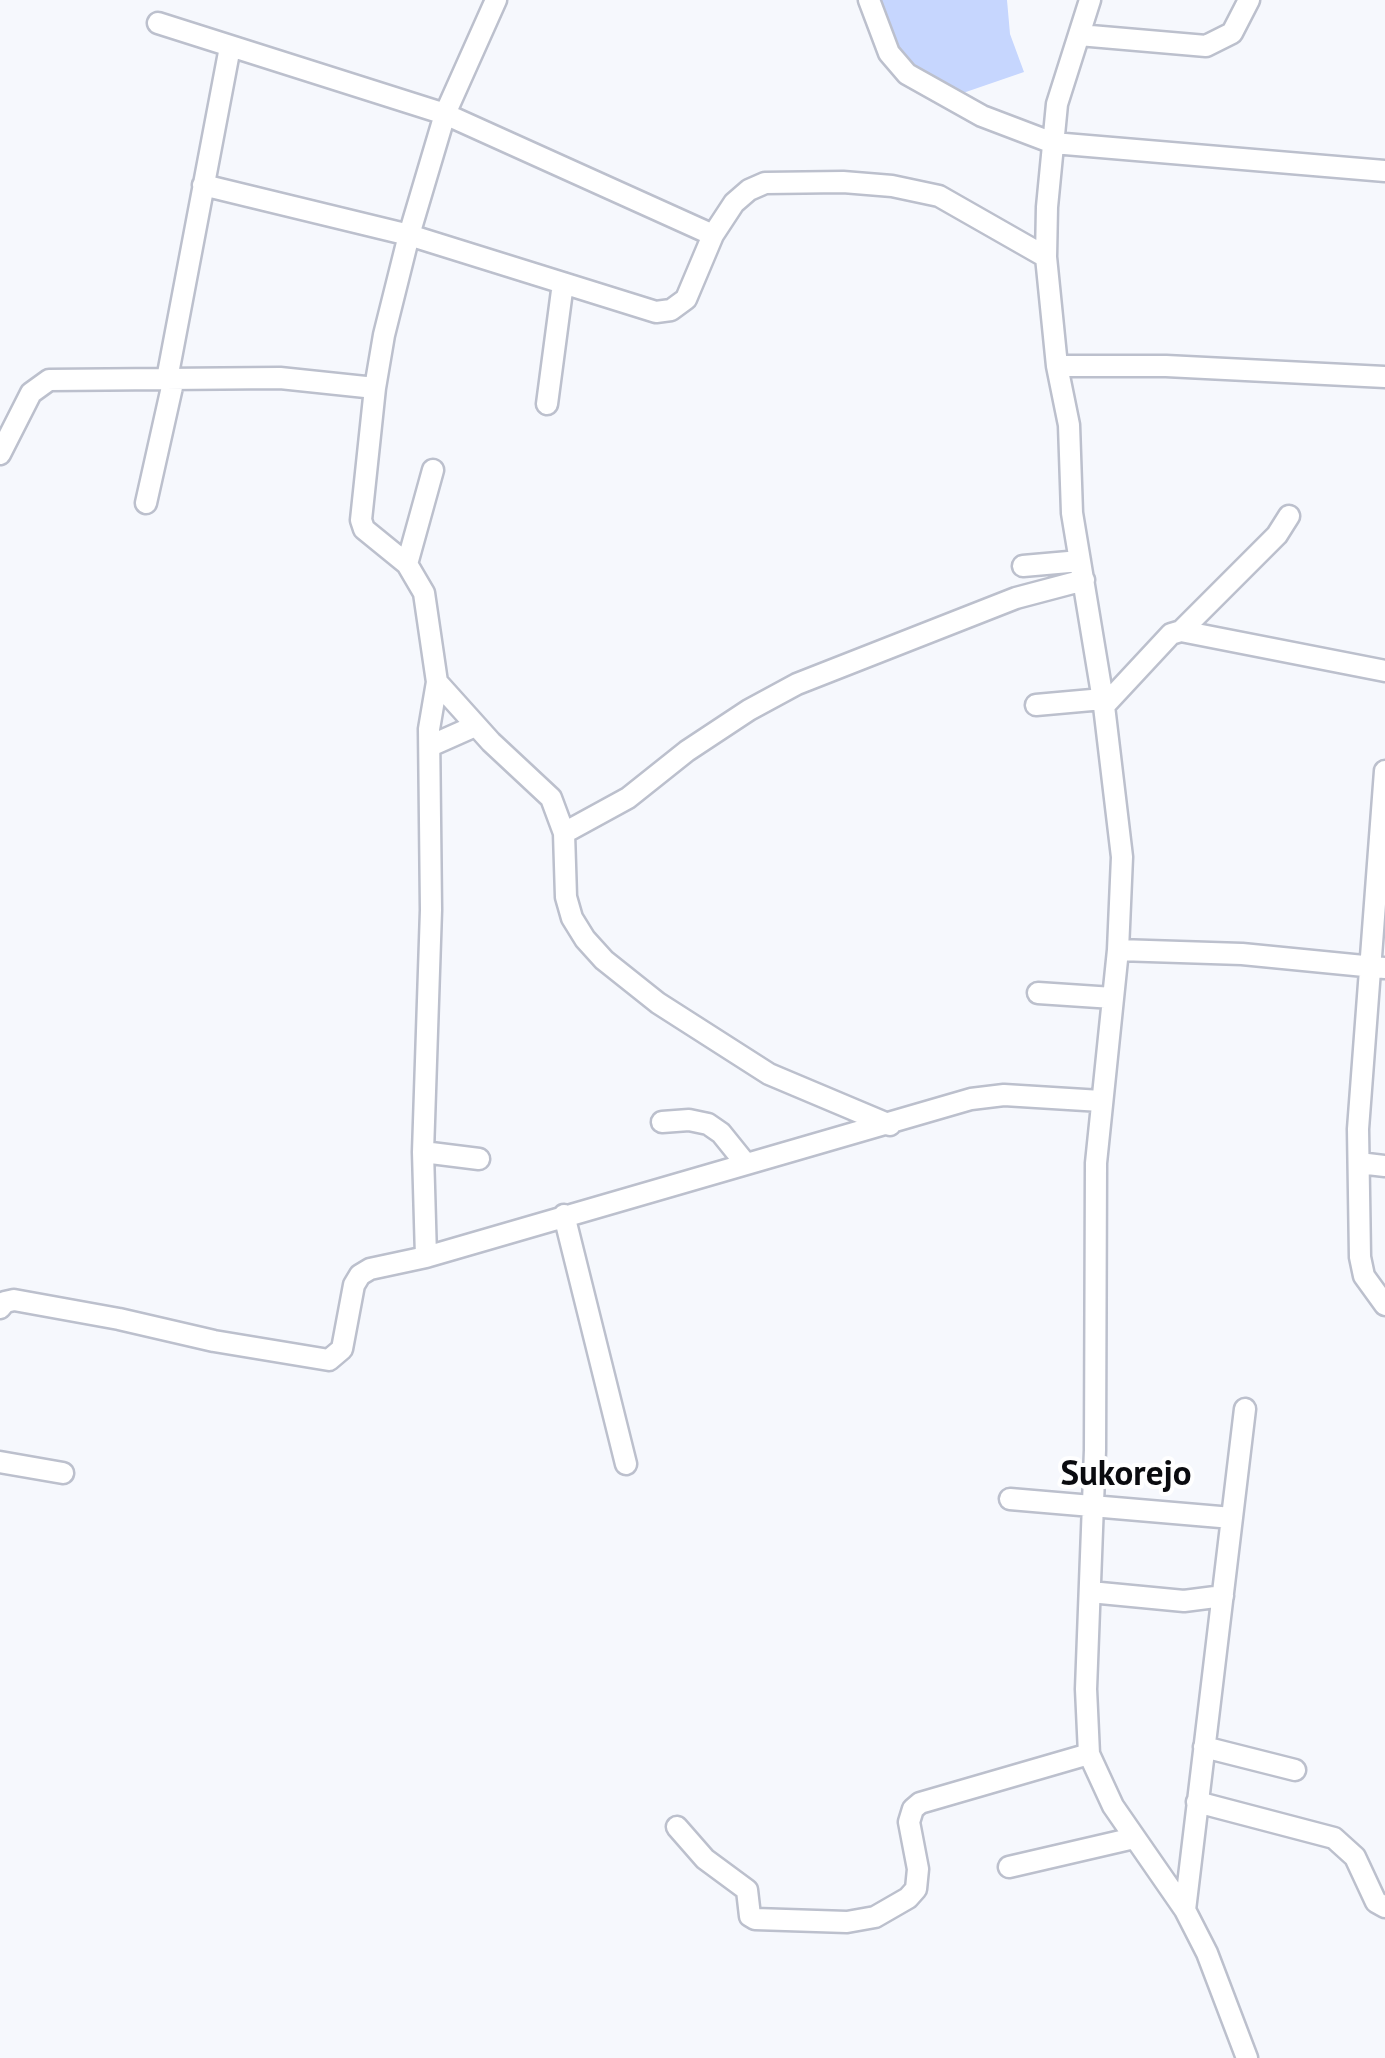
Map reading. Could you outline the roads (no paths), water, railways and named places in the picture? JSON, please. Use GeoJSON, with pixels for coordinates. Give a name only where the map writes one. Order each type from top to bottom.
{"type":"FeatureCollection","features":[{"type":"Feature","properties":{"kind":"street"},"geometry":{"type":"LineString","coordinates":[[426,1257],[423,1152],[431,910],[430,746],[436,682],[424,593],[406,564],[364,529],[361,520],[375,388],[409,235],[444,114],[496,0]]}},
{"type":"Feature","properties":{"kind":"street"},"geometry":{"type":"LineString","coordinates":[[869,0],[882,39],[907,74],[982,116],[1053,143],[1385,171]]}},
{"type":"Feature","properties":{"kind":"street"},"geometry":{"type":"LineString","coordinates":[[1090,0],[1057,104],[1046,258],[1057,366],[1068,425],[1072,514],[1104,702],[1122,857],[1118,950],[1096,1181],[1093,1508],[1086,1689],[1089,1754],[1097,1776],[1184,1910],[1207,1953],[1247,2058]]}},
{"type":"Feature","properties":{"kind":"street"},"geometry":{"type":"LineString","coordinates":[[1079,34],[1206,46],[1232,33],[1248,0]]}},
{"type":"Feature","properties":{"kind":"street"},"geometry":{"type":"LineString","coordinates":[[158,23],[444,114],[713,235]]}},
{"type":"Feature","properties":{"kind":"street"},"geometry":{"type":"LineString","coordinates":[[146,503],[230,47]]}},
{"type":"Feature","properties":{"kind":"street"},"geometry":{"type":"LineString","coordinates":[[204,185],[409,235],[656,312],[672,310],[686,299],[713,235],[734,203],[765,183],[843,182],[940,196],[1046,258]]}},
{"type":"Feature","properties":{"kind":"street"},"geometry":{"type":"LineString","coordinates":[[547,404],[563,283]]}},
{"type":"Feature","properties":{"kind":"street"},"geometry":{"type":"LineString","coordinates":[[1057,366],[1166,366],[1385,377]]}},
{"type":"Feature","properties":{"kind":"street"},"geometry":{"type":"LineString","coordinates":[[0,454],[31,393],[49,380],[280,378],[375,388]]}},
{"type":"Feature","properties":{"kind":"street"},"geometry":{"type":"LineString","coordinates":[[406,564],[432,470]]}},
{"type":"Feature","properties":{"kind":"street"},"geometry":{"type":"LineString","coordinates":[[1036,705],[1104,702],[1277,535],[1289,516]]}},
{"type":"Feature","properties":{"kind":"street"},"geometry":{"type":"LineString","coordinates":[[1023,566],[1082,571]]}},
{"type":"Feature","properties":{"kind":"street"},"geometry":{"type":"LineString","coordinates":[[564,833],[628,798],[687,751],[748,710],[797,684],[1082,571]]}},
{"type":"Feature","properties":{"kind":"street"},"geometry":{"type":"LineString","coordinates":[[1180,631],[1385,671]]}},
{"type":"Feature","properties":{"kind":"street"},"geometry":{"type":"LineString","coordinates":[[436,682],[475,726],[551,798],[564,833],[563,879],[572,918],[604,960],[658,1002],[769,1074],[890,1125]]}},
{"type":"Feature","properties":{"kind":"street"},"geometry":{"type":"LineString","coordinates":[[430,746],[475,726]]}},
{"type":"Feature","properties":{"kind":"street"},"geometry":{"type":"LineString","coordinates":[[1385,771],[1377,967],[1359,1163],[1360,1257],[1364,1276],[1385,1305]]}},
{"type":"Feature","properties":{"kind":"street"},"geometry":{"type":"LineString","coordinates":[[1118,950],[1242,954],[1377,967]]}},
{"type":"Feature","properties":{"kind":"street"},"geometry":{"type":"LineString","coordinates":[[1038,993],[1113,998]]}},
{"type":"Feature","properties":{"kind":"street"},"geometry":{"type":"LineString","coordinates":[[0,1308],[14,1300],[329,1360],[342,1348],[354,1285],[370,1269],[426,1257],[988,1095],[1101,1101]]}},
{"type":"Feature","properties":{"kind":"street"},"geometry":{"type":"LineString","coordinates":[[662,1122],[689,1120],[708,1124],[721,1133],[746,1164]]}},
{"type":"Feature","properties":{"kind":"street"},"geometry":{"type":"LineString","coordinates":[[423,1152],[479,1159]]}},
{"type":"Feature","properties":{"kind":"street"},"geometry":{"type":"LineString","coordinates":[[1359,1163],[1385,1166]]}},
{"type":"Feature","properties":{"kind":"street"},"geometry":{"type":"LineString","coordinates":[[564,1215],[626,1464]]}},
{"type":"Feature","properties":{"kind":"street"},"geometry":{"type":"LineString","coordinates":[[1184,1910],[1245,1409]]}},
{"type":"Feature","properties":{"kind":"street"},"geometry":{"type":"LineString","coordinates":[[0,1462],[63,1474]]}},
{"type":"Feature","properties":{"kind":"street"},"geometry":{"type":"LineString","coordinates":[[1010,1499],[1232,1518]]}},
{"type":"Feature","properties":{"kind":"street"},"geometry":{"type":"LineString","coordinates":[[1090,1592],[1184,1601],[1223,1596]]}},
{"type":"Feature","properties":{"kind":"street"},"geometry":{"type":"LineString","coordinates":[[1204,1746],[1295,1770]]}},
{"type":"Feature","properties":{"kind":"street"},"geometry":{"type":"LineString","coordinates":[[677,1827],[705,1859],[746,1890],[750,1916],[755,1919],[847,1922],[875,1917],[908,1898],[916,1888],[918,1869],[909,1822],[912,1808],[1089,1754]]}},
{"type":"Feature","properties":{"kind":"street"},"geometry":{"type":"LineString","coordinates":[[1197,1802],[1334,1838],[1355,1857],[1376,1902],[1385,1907]]}},
{"type":"Feature","properties":{"kind":"street"},"geometry":{"type":"LineString","coordinates":[[1009,1868],[1134,1838]]}},
{"type":"Feature","properties":{"kind":"district","name":"Sukorejo"},"geometry":{"type":"Point","coordinates":[1126,1475]}}]}
